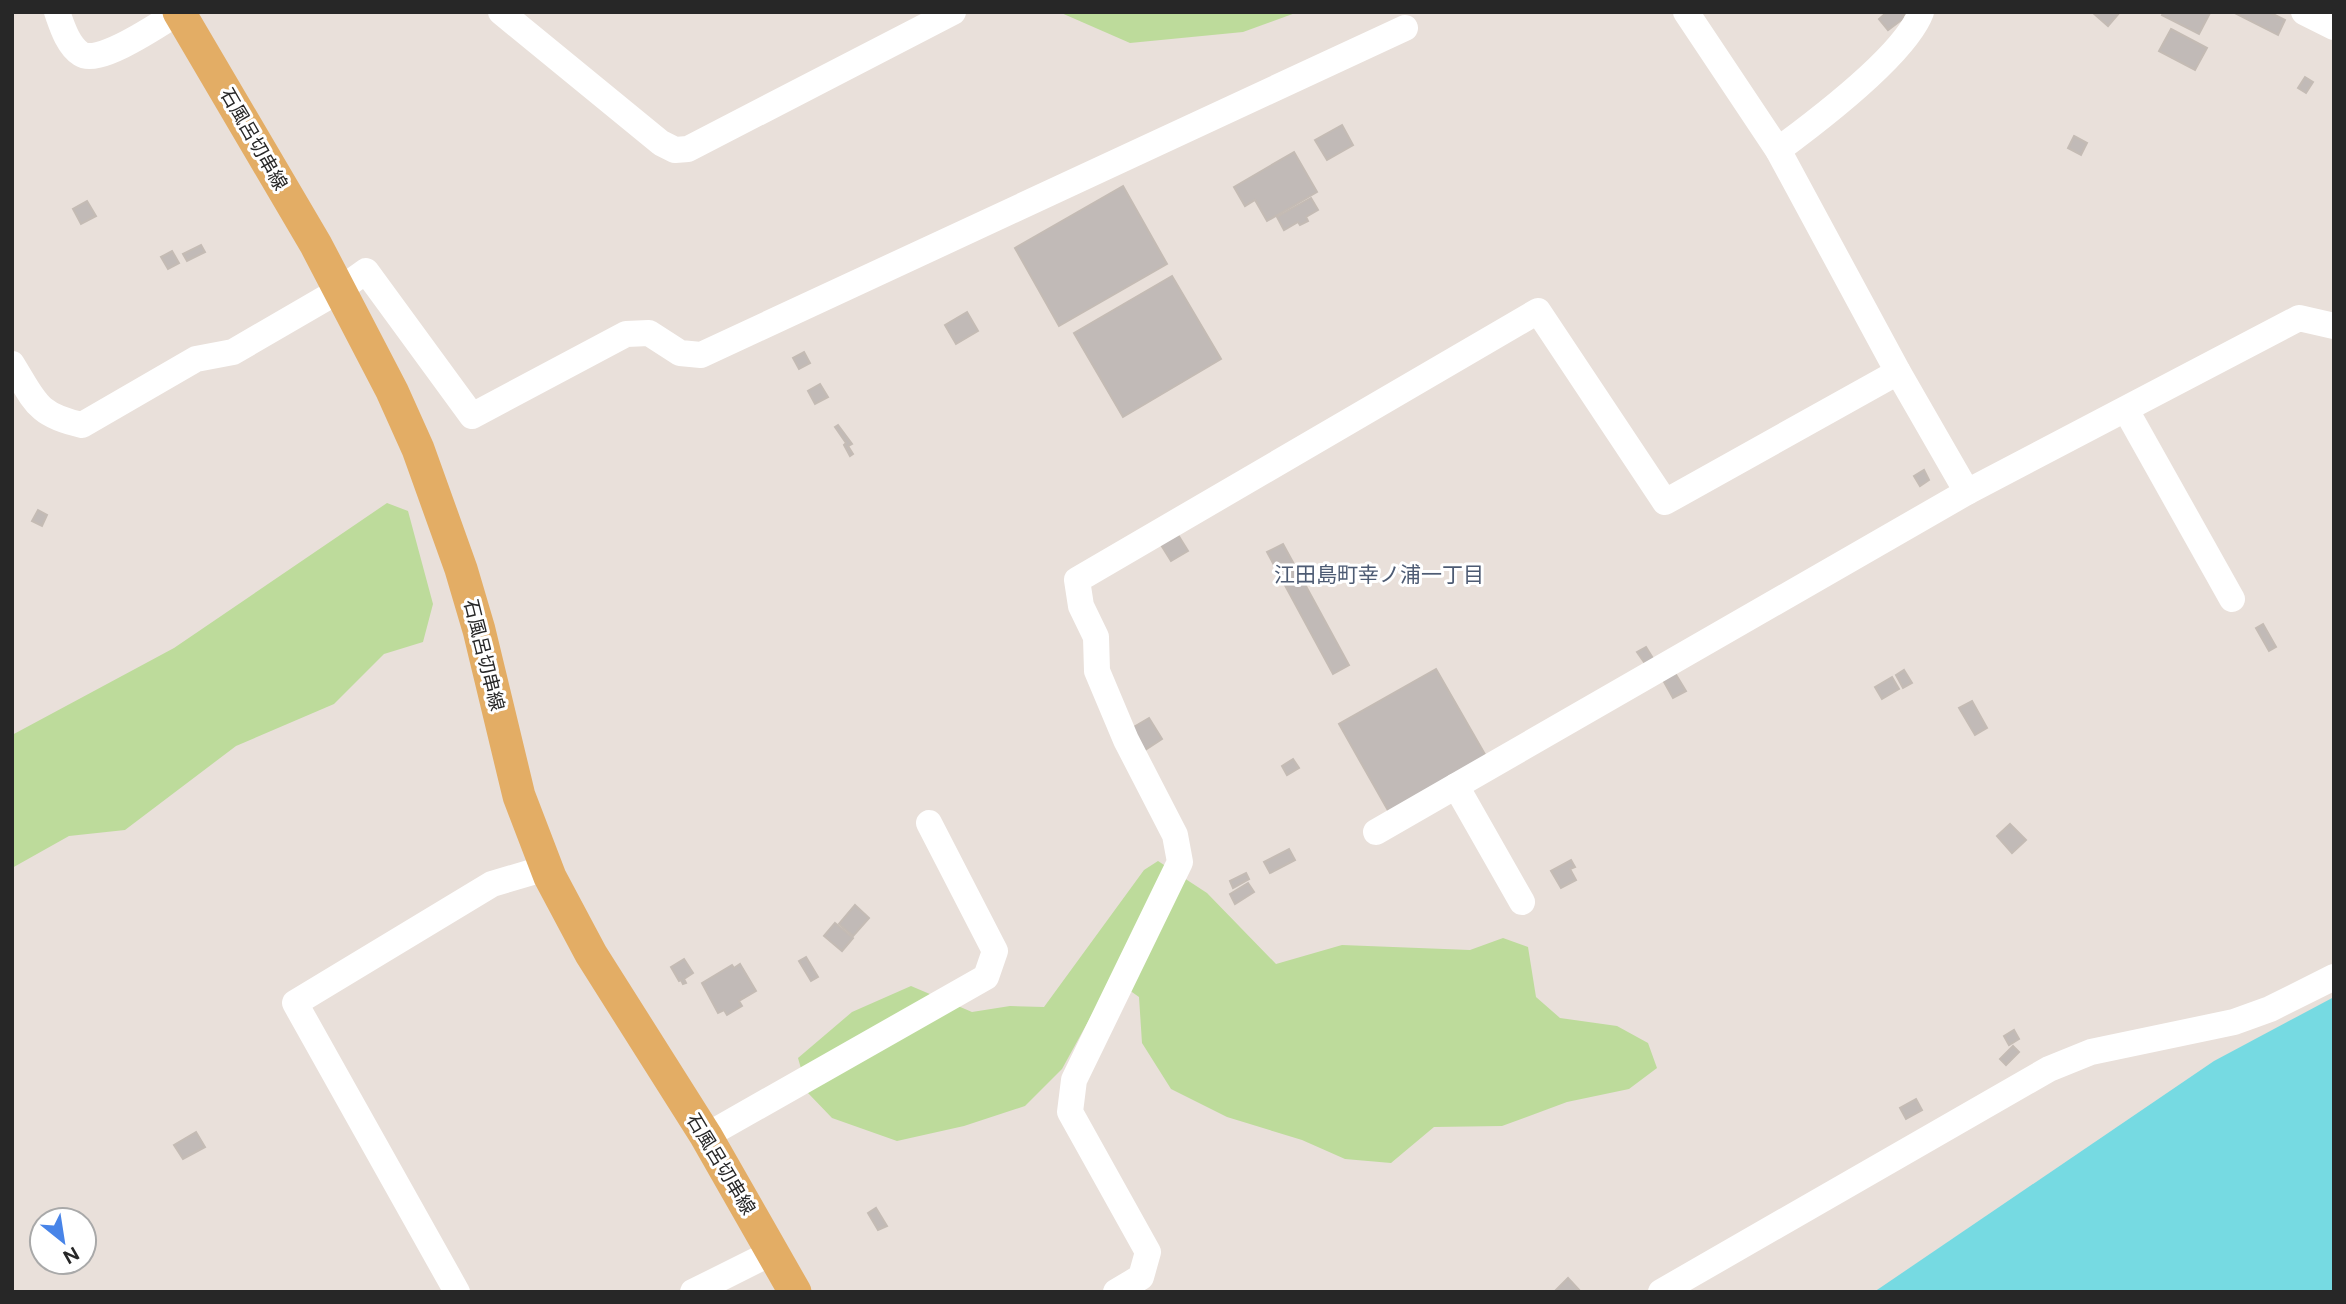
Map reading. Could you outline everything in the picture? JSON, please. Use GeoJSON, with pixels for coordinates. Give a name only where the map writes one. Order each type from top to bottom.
{"type":"FeatureCollection","features":[{"type":"Feature","properties":{"kind":"main road","name":"石風呂切串線"},"geometry":{"type":"LineString","coordinates":[[179,12],[316,245],[392,390],[441,508],[479,630],[519,796],[546,868],[569,916],[706,1136],[795,1292]]}},
{"type":"Feature","properties":{"kind":"street"},"geometry":{"type":"LineString","coordinates":[[57,12],[71,45],[82,55],[92,57],[120,47],[179,12]]}},
{"type":"Feature","properties":{"kind":"street"},"geometry":{"type":"LineString","coordinates":[[501,12],[661,144],[675,150],[688,149],[953,12]]}},
{"type":"Feature","properties":{"kind":"street"},"geometry":{"type":"LineString","coordinates":[[1686,12],[1778,150],[1898,372],[1968,492]]}},
{"type":"Feature","properties":{"kind":"street"},"geometry":{"type":"LineString","coordinates":[[1778,150],[1830,111],[1885,60],[1910,33],[1920,12]]}},
{"type":"Feature","properties":{"kind":"street"},"geometry":{"type":"LineString","coordinates":[[2304,12],[2334,27]]}},
{"type":"Feature","properties":{"kind":"street"},"geometry":{"type":"LineString","coordinates":[[12,364],[38,406],[57,420],[82,425],[196,359],[233,352],[338,291],[366,271],[472,416],[626,334],[649,333],[680,353],[701,355],[1405,28]]}},
{"type":"Feature","properties":{"kind":"street"},"geometry":{"type":"LineString","coordinates":[[1116,1292],[1141,1277],[1148,1252],[1070,1112],[1074,1080],[1181,862],[1175,835],[1126,740],[1097,671],[1096,637],[1081,606],[1077,580],[1538,310],[1665,502],[1898,372]]}},
{"type":"Feature","properties":{"kind":"street"},"geometry":{"type":"LineString","coordinates":[[1376,832],[1968,492],[2299,318],[2334,326]]}},
{"type":"Feature","properties":{"kind":"street"},"geometry":{"type":"LineString","coordinates":[[2126,410],[2232,599]]}},
{"type":"Feature","properties":{"kind":"street"},"geometry":{"type":"LineString","coordinates":[[1456,786],[1522,902]]}},
{"type":"Feature","properties":{"kind":"street"},"geometry":{"type":"LineString","coordinates":[[706,1136],[986,977],[995,951],[929,823]]}},
{"type":"Feature","properties":{"kind":"street"},"geometry":{"type":"LineString","coordinates":[[457,1292],[295,1003],[492,884],[546,868]]}},
{"type":"Feature","properties":{"kind":"street"},"geometry":{"type":"LineString","coordinates":[[1661,1292],[2049,1069],[2091,1052],[2234,1022],[2270,1009],[2334,977]]}},
{"type":"Feature","properties":{"kind":"street"},"geometry":{"type":"LineString","coordinates":[[693,1292],[774,1252]]}},
{"type":"Feature","properties":{"kind":"green space"},"geometry":{"type":"Polygon","coordinates":[[[1059,12],[1298,12],[1243,32],[1130,43],[1059,12]]]}},
{"type":"Feature","properties":{"kind":"green space"},"geometry":{"type":"Polygon","coordinates":[[[387,503],[408,511],[433,604],[423,642],[384,654],[334,704],[236,746],[125,830],[69,836],[12,868],[12,735],[174,648],[387,503]]]}},
{"type":"Feature","properties":{"kind":"green space"},"geometry":{"type":"Polygon","coordinates":[[[1158,861],[1207,893],[1276,964],[1342,945],[1470,950],[1503,938],[1528,947],[1536,997],[1560,1018],[1617,1026],[1648,1043],[1657,1068],[1629,1089],[1567,1102],[1502,1126],[1434,1127],[1391,1163],[1345,1159],[1302,1140],[1227,1117],[1171,1089],[1142,1043],[1139,997],[1112,978],[1062,1069],[1025,1106],[964,1126],[897,1141],[832,1118],[808,1093],[798,1058],[852,1012],[911,986],[972,1012],[1010,1006],[1044,1007],[1144,870],[1158,861]]]}},
{"type":"Feature","properties":{"kind":"water"},"geometry":{"type":"Polygon","coordinates":[[[2334,997],[2334,1292],[1874,1292],[2214,1061],[2334,997]]]}},
{"type":"Feature","properties":{"kind":"building"},"geometry":{"type":"Polygon","coordinates":[[[1887,12],[1908,12],[1888,30],[1879,19],[1887,12]]]}},
{"type":"Feature","properties":{"kind":"building"},"geometry":{"type":"Polygon","coordinates":[[[2092,12],[2120,12],[2108,26],[2092,12]]]}},
{"type":"Feature","properties":{"kind":"building"},"geometry":{"type":"Polygon","coordinates":[[[2164,12],[2210,13],[2199,34],[2162,15],[2164,12]]]}},
{"type":"Feature","properties":{"kind":"building"},"geometry":{"type":"Polygon","coordinates":[[[2233,12],[2269,12],[2285,20],[2278,35],[2233,12]]]}},
{"type":"Feature","properties":{"kind":"building"},"geometry":{"type":"Polygon","coordinates":[[[2171,29],[2207,48],[2195,70],[2159,51],[2171,29]]]}},
{"type":"Feature","properties":{"kind":"building"},"geometry":{"type":"Polygon","coordinates":[[[2305,77],[2313,82],[2306,93],[2298,88],[2305,77]]]}},
{"type":"Feature","properties":{"kind":"building"},"geometry":{"type":"Polygon","coordinates":[[[1342,125],[1353,145],[1327,160],[1315,140],[1342,125]]]}},
{"type":"Feature","properties":{"kind":"building"},"geometry":{"type":"Polygon","coordinates":[[[2074,136],[2087,143],[2081,155],[2068,148],[2074,136]]]}},
{"type":"Feature","properties":{"kind":"building"},"geometry":{"type":"Polygon","coordinates":[[[1294,152],[1317,192],[1267,221],[1255,200],[1245,206],[1234,187],[1294,152]]]}},
{"type":"Feature","properties":{"kind":"building"},"geometry":{"type":"Polygon","coordinates":[[[1123,186],[1167,264],[1059,326],[1015,248],[1123,186]]]}},
{"type":"Feature","properties":{"kind":"building"},"geometry":{"type":"Polygon","coordinates":[[[1311,198],[1318,210],[1306,217],[1308,221],[1300,225],[1298,222],[1284,230],[1277,217],[1311,198]]]}},
{"type":"Feature","properties":{"kind":"building"},"geometry":{"type":"Polygon","coordinates":[[[87,201],[96,216],[81,224],[73,209],[87,201]]]}},
{"type":"Feature","properties":{"kind":"building"},"geometry":{"type":"Polygon","coordinates":[[[201,245],[205,252],[187,261],[183,254],[201,245]]]}},
{"type":"Feature","properties":{"kind":"building"},"geometry":{"type":"Polygon","coordinates":[[[172,251],[179,263],[168,269],[161,257],[172,251]]]}},
{"type":"Feature","properties":{"kind":"building"},"geometry":{"type":"Polygon","coordinates":[[[1172,276],[1221,359],[1123,417],[1074,333],[1172,276]]]}},
{"type":"Feature","properties":{"kind":"building"},"geometry":{"type":"Polygon","coordinates":[[[967,312],[978,331],[956,344],[945,325],[967,312]]]}},
{"type":"Feature","properties":{"kind":"building"},"geometry":{"type":"Polygon","coordinates":[[[804,352],[810,363],[799,369],[793,358],[804,352]]]}},
{"type":"Feature","properties":{"kind":"building"},"geometry":{"type":"Polygon","coordinates":[[[820,384],[828,397],[815,404],[808,391],[820,384]]]}},
{"type":"Feature","properties":{"kind":"building"},"geometry":{"type":"Polygon","coordinates":[[[838,425],[852,444],[848,446],[853,454],[850,456],[844,445],[846,443],[835,427],[838,425]]]}},
{"type":"Feature","properties":{"kind":"building"},"geometry":{"type":"Polygon","coordinates":[[[1924,470],[1929,480],[1920,486],[1914,476],[1924,470]]]}},
{"type":"Feature","properties":{"kind":"building"},"geometry":{"type":"Polygon","coordinates":[[[38,510],[47,515],[42,526],[32,521],[38,510]]]}},
{"type":"Feature","properties":{"kind":"building"},"geometry":{"type":"Polygon","coordinates":[[[1175,530],[1188,551],[1171,561],[1158,540],[1175,530]]]}},
{"type":"Feature","properties":{"kind":"building"},"geometry":{"type":"Polygon","coordinates":[[[1283,544],[1349,665],[1333,674],[1267,552],[1283,544]]]}},
{"type":"Feature","properties":{"kind":"building"},"geometry":{"type":"Polygon","coordinates":[[[2263,624],[2276,647],[2269,651],[2256,628],[2263,624]]]}},
{"type":"Feature","properties":{"kind":"building"},"geometry":{"type":"Polygon","coordinates":[[[1646,647],[1654,660],[1646,665],[1637,652],[1646,647]]]}},
{"type":"Feature","properties":{"kind":"building"},"geometry":{"type":"Polygon","coordinates":[[[1436,669],[1487,758],[1390,814],[1339,724],[1436,669]]]}},
{"type":"Feature","properties":{"kind":"building"},"geometry":{"type":"Polygon","coordinates":[[[1904,670],[1912,683],[1903,688],[1896,675],[1904,670]]]}},
{"type":"Feature","properties":{"kind":"building"},"geometry":{"type":"Polygon","coordinates":[[[1675,673],[1686,691],[1673,698],[1663,680],[1675,673]]]}},
{"type":"Feature","properties":{"kind":"building"},"geometry":{"type":"Polygon","coordinates":[[[1892,677],[1899,689],[1882,699],[1875,687],[1892,677]]]}},
{"type":"Feature","properties":{"kind":"building"},"geometry":{"type":"Polygon","coordinates":[[[1972,701],[1987,728],[1975,735],[1959,708],[1972,701]]]}},
{"type":"Feature","properties":{"kind":"building"},"geometry":{"type":"Polygon","coordinates":[[[1149,718],[1162,739],[1145,750],[1132,728],[1149,718]]]}},
{"type":"Feature","properties":{"kind":"building"},"geometry":{"type":"Polygon","coordinates":[[[1293,759],[1299,768],[1287,775],[1282,766],[1293,759]]]}},
{"type":"Feature","properties":{"kind":"building"},"geometry":{"type":"Polygon","coordinates":[[[2010,824],[2026,840],[2012,853],[1997,836],[2010,824]]]}},
{"type":"Feature","properties":{"kind":"building"},"geometry":{"type":"Polygon","coordinates":[[[1289,849],[1295,860],[1270,873],[1264,862],[1289,849]]]}},
{"type":"Feature","properties":{"kind":"building"},"geometry":{"type":"Polygon","coordinates":[[[1571,860],[1575,867],[1570,869],[1576,880],[1561,888],[1551,871],[1571,860]]]}},
{"type":"Feature","properties":{"kind":"building"},"geometry":{"type":"Polygon","coordinates":[[[1246,873],[1249,879],[1233,888],[1230,881],[1246,873]]]}},
{"type":"Feature","properties":{"kind":"building"},"geometry":{"type":"Polygon","coordinates":[[[1248,883],[1254,892],[1235,904],[1230,894],[1248,883]]]}},
{"type":"Feature","properties":{"kind":"building"},"geometry":{"type":"Polygon","coordinates":[[[855,905],[869,918],[853,936],[839,924],[855,905]]]}},
{"type":"Feature","properties":{"kind":"building"},"geometry":{"type":"Polygon","coordinates":[[[835,923],[853,938],[842,951],[824,936],[835,923]]]}},
{"type":"Feature","properties":{"kind":"building"},"geometry":{"type":"Polygon","coordinates":[[[806,957],[818,977],[811,981],[799,961],[806,957]]]}},
{"type":"Feature","properties":{"kind":"building"},"geometry":{"type":"Polygon","coordinates":[[[684,959],[693,973],[684,979],[686,983],[683,984],[671,967],[684,959]]]}},
{"type":"Feature","properties":{"kind":"building"},"geometry":{"type":"Polygon","coordinates":[[[740,964],[756,991],[739,1001],[742,1006],[727,1015],[724,1010],[718,1013],[702,983],[732,965],[734,968],[740,964]]]}},
{"type":"Feature","properties":{"kind":"building"},"geometry":{"type":"Polygon","coordinates":[[[2014,1030],[2019,1039],[2009,1045],[2004,1036],[2014,1030]]]}},
{"type":"Feature","properties":{"kind":"building"},"geometry":{"type":"Polygon","coordinates":[[[2013,1046],[2019,1052],[2006,1065],[2000,1059],[2013,1046]]]}},
{"type":"Feature","properties":{"kind":"building"},"geometry":{"type":"Polygon","coordinates":[[[1916,1099],[1922,1110],[1906,1119],[1900,1108],[1916,1099]]]}},
{"type":"Feature","properties":{"kind":"building"},"geometry":{"type":"Polygon","coordinates":[[[196,1132],[205,1147],[183,1159],[174,1145],[196,1132]]]}},
{"type":"Feature","properties":{"kind":"building"},"geometry":{"type":"Polygon","coordinates":[[[876,1208],[887,1226],[878,1230],[868,1213],[876,1208]]]}},
{"type":"Feature","properties":{"kind":"building"},"geometry":{"type":"Polygon","coordinates":[[[1568,1278],[1581,1292],[1554,1292],[1568,1278]]]}},
{"type":"Feature","properties":{"kind":"district","name":"江田島町幸ノ浦一丁目"},"geometry":{"type":"Point","coordinates":[1379,574]}}]}
